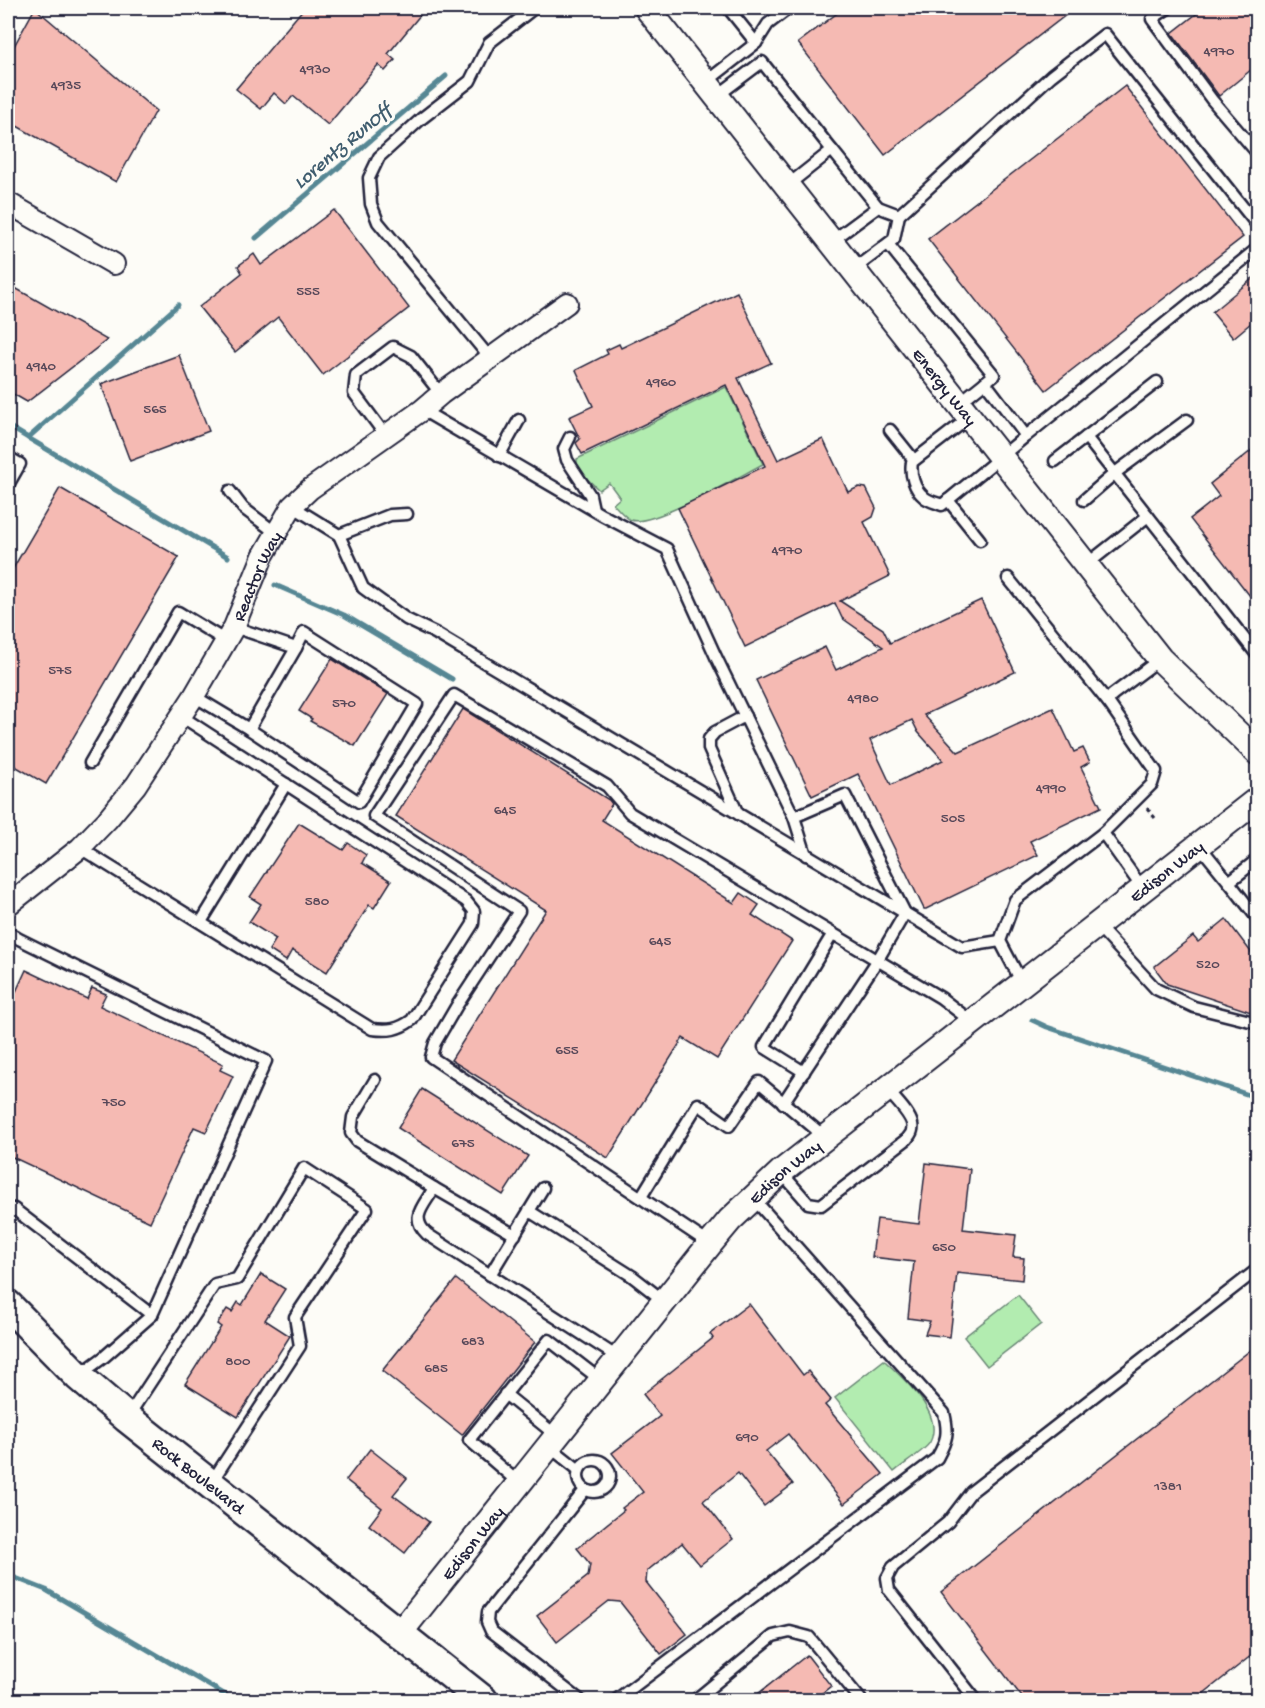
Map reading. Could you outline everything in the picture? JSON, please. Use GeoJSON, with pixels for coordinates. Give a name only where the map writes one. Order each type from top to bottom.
{"type":"FeatureCollection","features":[{"type":"Feature","properties":{"kind":"main road","name":"Rock Boulevard"},"geometry":{"type":"LineString","coordinates":[[8,1305],[78,1376],[127,1418],[483,1701]]}},
{"type":"Feature","properties":{"kind":"street","name":"Energy Way"},"geometry":{"type":"LineString","coordinates":[[647,8],[1160,659],[1257,753]]}},
{"type":"Feature","properties":{"kind":"street"},"geometry":{"type":"LineString","coordinates":[[8,204],[114,264]]}},
{"type":"Feature","properties":{"kind":"street","name":"Reactor Way"},"geometry":{"type":"LineString","coordinates":[[8,905],[80,848],[136,785],[194,696],[230,634],[263,556],[292,506],[310,489],[567,303]]}},
{"type":"Feature","properties":{"kind":"street","name":"Edison Way"},"geometry":{"type":"LineString","coordinates":[[399,1634],[710,1244],[753,1198],[825,1137],[1257,799]]}},
{"type":"Feature","properties":{"kind":"lane"},"geometry":{"type":"LineString","coordinates":[[490,358],[378,222],[371,204],[369,178],[379,157],[421,119],[470,81],[489,44],[534,8]]}},
{"type":"Feature","properties":{"kind":"lane"},"geometry":{"type":"LineString","coordinates":[[728,8],[756,43]]}},
{"type":"Feature","properties":{"kind":"lane"},"geometry":{"type":"LineString","coordinates":[[712,89],[756,43],[768,24],[789,8]]}},
{"type":"Feature","properties":{"kind":"lane"},"geometry":{"type":"LineString","coordinates":[[1168,8],[1152,19],[1212,100],[1257,154]]}},
{"type":"Feature","properties":{"kind":"lane"},"geometry":{"type":"LineString","coordinates":[[854,269],[894,239],[898,215],[1051,76],[1105,34],[1257,226]]}},
{"type":"Feature","properties":{"kind":"lane"},"geometry":{"type":"LineString","coordinates":[[712,89],[762,62],[878,207],[898,215]]}},
{"type":"Feature","properties":{"kind":"lane"},"geometry":{"type":"LineString","coordinates":[[788,185],[832,150]]}},
{"type":"Feature","properties":{"kind":"lane"},"geometry":{"type":"LineString","coordinates":[[832,241],[878,207]]}},
{"type":"Feature","properties":{"kind":"lane"},"geometry":{"type":"LineString","coordinates":[[888,244],[994,375],[985,382],[965,410],[914,460],[911,469],[914,482],[924,498],[942,505],[1257,248]]}},
{"type":"Feature","properties":{"kind":"lane"},"geometry":{"type":"LineString","coordinates":[[386,436],[354,393],[356,375],[393,347],[411,356],[441,394]]}},
{"type":"Feature","properties":{"kind":"lane"},"geometry":{"type":"LineString","coordinates":[[985,382],[1026,436]]}},
{"type":"Feature","properties":{"kind":"lane"},"geometry":{"type":"LineString","coordinates":[[1055,461],[1157,382]]}},
{"type":"Feature","properties":{"kind":"lane"},"geometry":{"type":"LineString","coordinates":[[422,410],[499,456],[667,549],[716,657],[794,817],[806,855]]}},
{"type":"Feature","properties":{"kind":"lane"},"geometry":{"type":"LineString","coordinates":[[499,456],[519,420]]}},
{"type":"Feature","properties":{"kind":"lane"},"geometry":{"type":"LineString","coordinates":[[1084,500],[1114,473],[1187,420]]}},
{"type":"Feature","properties":{"kind":"lane"},"geometry":{"type":"LineString","coordinates":[[890,430],[914,460]]}},
{"type":"Feature","properties":{"kind":"lane"},"geometry":{"type":"LineString","coordinates":[[570,437],[564,449],[567,460],[590,495],[593,509]]}},
{"type":"Feature","properties":{"kind":"lane"},"geometry":{"type":"LineString","coordinates":[[1086,437],[1257,656]]}},
{"type":"Feature","properties":{"kind":"lane"},"geometry":{"type":"LineString","coordinates":[[8,457],[20,464],[8,485]]}},
{"type":"Feature","properties":{"kind":"lane"},"geometry":{"type":"LineString","coordinates":[[230,491],[243,508],[276,533]]}},
{"type":"Feature","properties":{"kind":"lane"},"geometry":{"type":"LineString","coordinates":[[948,500],[980,540]]}},
{"type":"Feature","properties":{"kind":"lane"},"geometry":{"type":"LineString","coordinates":[[292,506],[339,535],[363,588],[406,619],[435,633],[962,947],[1000,941]]}},
{"type":"Feature","properties":{"kind":"lane"},"geometry":{"type":"LineString","coordinates":[[339,535],[390,515],[406,514]]}},
{"type":"Feature","properties":{"kind":"lane"},"geometry":{"type":"LineString","coordinates":[[1086,565],[1148,516]]}},
{"type":"Feature","properties":{"kind":"lane"},"geometry":{"type":"LineString","coordinates":[[1008,578],[1108,702],[1156,771],[1152,784],[1102,833],[1015,900],[1000,941],[1022,983]]}},
{"type":"Feature","properties":{"kind":"lane"},"geometry":{"type":"LineString","coordinates":[[90,763],[178,612],[230,634],[296,648]]}},
{"type":"Feature","properties":{"kind":"lane"},"geometry":{"type":"LineString","coordinates":[[194,696],[249,729],[359,802],[417,704],[304,632],[249,729]]}},
{"type":"Feature","properties":{"kind":"lane"},"geometry":{"type":"LineString","coordinates":[[1108,702],[1112,695],[1160,659]]}},
{"type":"Feature","properties":{"kind":"lane"},"geometry":{"type":"LineString","coordinates":[[710,1244],[431,1057],[435,1043],[456,1006],[519,911],[374,816],[454,694],[607,786],[630,813],[941,998],[972,1022]]}},
{"type":"Feature","properties":{"kind":"lane"},"geometry":{"type":"LineString","coordinates":[[80,848],[372,1029],[386,1031],[399,1029],[412,1020],[473,924],[474,911],[466,901],[181,716]]}},
{"type":"Feature","properties":{"kind":"lane"},"geometry":{"type":"LineString","coordinates":[[738,814],[709,749],[709,739],[716,732],[745,716]]}},
{"type":"Feature","properties":{"kind":"lane"},"geometry":{"type":"LineString","coordinates":[[201,921],[286,784]]}},
{"type":"Feature","properties":{"kind":"lane"},"geometry":{"type":"LineString","coordinates":[[794,817],[845,795],[905,913]]}},
{"type":"Feature","properties":{"kind":"lane"},"geometry":{"type":"LineString","coordinates":[[1102,833],[1143,889]]}},
{"type":"Feature","properties":{"kind":"lane"},"geometry":{"type":"LineString","coordinates":[[1199,845],[1257,919]]}},
{"type":"Feature","properties":{"kind":"lane"},"geometry":{"type":"LineString","coordinates":[[1229,882],[1257,860]]}},
{"type":"Feature","properties":{"kind":"lane"},"geometry":{"type":"LineString","coordinates":[[783,1103],[877,961],[905,913]]}},
{"type":"Feature","properties":{"kind":"lane"},"geometry":{"type":"LineString","coordinates":[[1097,925],[1156,989],[1194,1007],[1257,1023]]}},
{"type":"Feature","properties":{"kind":"lane"},"geometry":{"type":"LineString","coordinates":[[8,932],[266,1061],[152,1315],[104,1357],[78,1376]]}},
{"type":"Feature","properties":{"kind":"lane"},"geometry":{"type":"LineString","coordinates":[[804,1072],[764,1047],[832,935]]}},
{"type":"Feature","properties":{"kind":"lane"},"geometry":{"type":"LineString","coordinates":[[375,1080],[353,1117],[351,1132],[357,1141],[515,1235]]}},
{"type":"Feature","properties":{"kind":"lane"},"geometry":{"type":"LineString","coordinates":[[641,1197],[698,1104],[729,1126],[759,1082],[825,1137]]}},
{"type":"Feature","properties":{"kind":"lane"},"geometry":{"type":"LineString","coordinates":[[782,1172],[808,1203],[821,1205],[907,1138],[913,1129],[912,1123],[886,1089]]}},
{"type":"Feature","properties":{"kind":"lane"},"geometry":{"type":"LineString","coordinates":[[127,1418],[215,1284],[237,1279],[304,1168],[367,1209],[295,1317],[300,1346],[210,1485]]}},
{"type":"Feature","properties":{"kind":"lane"},"geometry":{"type":"LineString","coordinates":[[434,1188],[418,1216],[420,1227],[427,1234],[620,1359]]}},
{"type":"Feature","properties":{"kind":"lane"},"geometry":{"type":"LineString","coordinates":[[490,1275],[543,1188]]}},
{"type":"Feature","properties":{"kind":"lane"},"geometry":{"type":"LineString","coordinates":[[616,1701],[937,1458],[945,1444],[948,1428],[944,1413],[753,1198]]}},
{"type":"Feature","properties":{"kind":"lane"},"geometry":{"type":"LineString","coordinates":[[8,1213],[14,1209],[152,1315]]}},
{"type":"Feature","properties":{"kind":"lane"},"geometry":{"type":"LineString","coordinates":[[529,1210],[632,1276],[664,1301]]}},
{"type":"Feature","properties":{"kind":"lane"},"geometry":{"type":"LineString","coordinates":[[976,1701],[889,1590],[887,1578],[893,1567],[948,1522],[971,1492],[1257,1269]]}},
{"type":"Feature","properties":{"kind":"lane"},"geometry":{"type":"LineString","coordinates":[[520,1484],[469,1440],[549,1340],[602,1382]]}},
{"type":"Feature","properties":{"kind":"lane"},"geometry":{"type":"LineString","coordinates":[[505,1395],[554,1442],[579,1470]]}},
{"type":"Feature","properties":{"kind":"lane"},"geometry":{"type":"LineString","coordinates":[[597,1460],[609,1470],[610,1480],[605,1489],[595,1493],[585,1490],[579,1481],[579,1470],[586,1462],[597,1460]]}},
{"type":"Feature","properties":{"kind":"lane"},"geometry":{"type":"LineString","coordinates":[[580,1701],[491,1631],[487,1622],[488,1612],[585,1490]]}},
{"type":"Feature","properties":{"kind":"lane"},"geometry":{"type":"LineString","coordinates":[[695,1701],[773,1636],[790,1632],[809,1637],[861,1701]]}},
{"type":"Feature","properties":{"kind":"path"},"geometry":{"type":"LineString","coordinates":[[1250,690],[1257,683]]}},
{"type":"Feature","properties":{"kind":"green space"},"geometry":{"type":"Polygon","coordinates":[[[726,387],[763,464],[676,509],[642,520],[628,519],[613,504],[620,498],[609,483],[599,490],[577,469],[577,459],[726,387]]]}},
{"type":"Feature","properties":{"kind":"green space"},"geometry":{"type":"Polygon","coordinates":[[[1018,1295],[1041,1324],[987,1366],[964,1337],[1018,1295]]]}},
{"type":"Feature","properties":{"kind":"green space"},"geometry":{"type":"Polygon","coordinates":[[[884,1360],[919,1397],[932,1419],[933,1431],[928,1445],[894,1472],[835,1398],[884,1360]]]}},
{"type":"Feature","properties":{"kind":"building"},"geometry":{"type":"Polygon","coordinates":[[[35,8],[156,111],[116,182],[8,121],[8,57],[35,8]]]}},
{"type":"Feature","properties":{"kind":"building"},"geometry":{"type":"Polygon","coordinates":[[[304,8],[426,8],[388,54],[395,60],[385,71],[378,65],[328,125],[293,96],[286,104],[274,93],[261,109],[236,89],[304,8]]]}},
{"type":"Feature","properties":{"kind":"building"},"geometry":{"type":"Polygon","coordinates":[[[844,8],[1075,8],[885,155],[798,43],[844,8]]]}},
{"type":"Feature","properties":{"kind":"building"},"geometry":{"type":"Polygon","coordinates":[[[1204,8],[1257,8],[1257,65],[1219,96],[1172,33],[1204,8]]]}},
{"type":"Feature","properties":{"kind":"building"},"geometry":{"type":"Polygon","coordinates":[[[1125,86],[1243,237],[1046,390],[928,239],[1125,86]]]}},
{"type":"Feature","properties":{"kind":"building"},"geometry":{"type":"Polygon","coordinates":[[[334,210],[409,308],[323,375],[278,317],[235,352],[199,307],[242,273],[238,266],[254,254],[261,265],[334,210]]]}},
{"type":"Feature","properties":{"kind":"building"},"geometry":{"type":"Polygon","coordinates":[[[1257,275],[1257,318],[1233,338],[1212,312],[1257,275]]]}},
{"type":"Feature","properties":{"kind":"building"},"geometry":{"type":"Polygon","coordinates":[[[8,284],[107,340],[27,402],[8,391],[8,284]]]}},
{"type":"Feature","properties":{"kind":"building"},"geometry":{"type":"Polygon","coordinates":[[[737,292],[771,363],[738,378],[778,460],[823,439],[848,492],[859,487],[866,488],[876,508],[873,517],[864,522],[890,576],[840,601],[883,629],[890,643],[981,600],[1015,672],[924,715],[958,752],[1053,708],[1074,752],[1083,748],[1090,762],[1081,767],[1101,807],[1030,841],[1038,855],[924,909],[858,774],[812,796],[756,680],[825,647],[836,670],[883,647],[842,618],[835,603],[745,647],[678,508],[765,466],[726,385],[582,454],[576,443],[580,439],[569,417],[593,406],[576,370],[608,354],[606,350],[619,344],[621,348],[737,292]],[[912,720],[870,740],[891,785],[943,760],[918,732],[912,720]]]}},
{"type":"Feature","properties":{"kind":"building"},"geometry":{"type":"Polygon","coordinates":[[[179,355],[209,431],[130,461],[101,384],[179,355]]]}},
{"type":"Feature","properties":{"kind":"building"},"geometry":{"type":"Polygon","coordinates":[[[1257,446],[1257,605],[1190,519],[1219,496],[1210,484],[1257,446]]]}},
{"type":"Feature","properties":{"kind":"building"},"geometry":{"type":"Polygon","coordinates":[[[60,488],[179,557],[46,784],[8,762],[8,577],[60,488]]]}},
{"type":"Feature","properties":{"kind":"building"},"geometry":{"type":"Polygon","coordinates":[[[332,659],[388,694],[355,746],[310,721],[312,719],[299,711],[332,659]]]}},
{"type":"Feature","properties":{"kind":"building"},"geometry":{"type":"Polygon","coordinates":[[[463,709],[609,800],[612,804],[602,820],[734,903],[741,893],[759,905],[752,915],[792,941],[717,1059],[683,1038],[608,1158],[451,1060],[546,910],[396,816],[463,709]]]}},
{"type":"Feature","properties":{"kind":"building"},"geometry":{"type":"Polygon","coordinates":[[[299,823],[343,850],[348,843],[366,855],[362,863],[391,881],[374,908],[369,905],[327,972],[292,950],[286,961],[269,950],[276,939],[249,922],[261,904],[250,897],[299,823]]]}},
{"type":"Feature","properties":{"kind":"building"},"geometry":{"type":"Polygon","coordinates":[[[1226,919],[1257,960],[1257,1014],[1167,984],[1154,967],[1193,936],[1198,942],[1226,919]]]}},
{"type":"Feature","properties":{"kind":"building"},"geometry":{"type":"Polygon","coordinates":[[[26,970],[87,999],[92,988],[106,994],[100,1006],[223,1064],[220,1070],[233,1076],[206,1132],[194,1127],[150,1222],[8,1155],[8,1009],[26,970]]]}},
{"type":"Feature","properties":{"kind":"building"},"geometry":{"type":"Polygon","coordinates":[[[422,1089],[528,1156],[503,1195],[398,1128],[422,1089]]]}},
{"type":"Feature","properties":{"kind":"building"},"geometry":{"type":"Polygon","coordinates":[[[926,1163],[970,1169],[963,1229],[1016,1235],[1013,1257],[1024,1258],[1022,1280],[957,1273],[950,1337],[925,1334],[930,1321],[908,1318],[914,1262],[872,1257],[877,1219],[919,1224],[926,1163]]]}},
{"type":"Feature","properties":{"kind":"building"},"geometry":{"type":"Polygon","coordinates":[[[261,1274],[285,1289],[265,1320],[290,1336],[238,1417],[185,1384],[221,1327],[217,1324],[227,1309],[232,1312],[238,1302],[242,1305],[261,1274]]]}},
{"type":"Feature","properties":{"kind":"building"},"geometry":{"type":"Polygon","coordinates":[[[456,1279],[535,1342],[462,1435],[382,1371],[456,1279]]]}},
{"type":"Feature","properties":{"kind":"building"},"geometry":{"type":"Polygon","coordinates":[[[749,1304],[803,1375],[808,1371],[831,1400],[825,1405],[883,1474],[844,1504],[788,1434],[766,1451],[793,1484],[764,1506],[738,1473],[703,1501],[733,1539],[700,1565],[682,1543],[647,1571],[646,1582],[687,1634],[661,1654],[620,1602],[609,1601],[557,1642],[537,1616],[588,1576],[590,1564],[577,1548],[643,1492],[612,1453],[660,1416],[643,1394],[713,1338],[710,1334],[749,1304]]]}},
{"type":"Feature","properties":{"kind":"building"},"geometry":{"type":"Polygon","coordinates":[[[1257,1345],[1257,1651],[1194,1701],[1025,1701],[941,1592],[1257,1345]]]}},
{"type":"Feature","properties":{"kind":"building"},"geometry":{"type":"Polygon","coordinates":[[[370,1449],[407,1478],[393,1495],[429,1522],[405,1553],[369,1525],[382,1508],[346,1480],[370,1449]]]}},
{"type":"Feature","properties":{"kind":"building"},"geometry":{"type":"Polygon","coordinates":[[[807,1655],[831,1686],[812,1701],[749,1701],[807,1655]]]}},
{"type":"Feature","properties":{"kind":"waterway","name":"Lorentz RunOff"},"geometry":{"type":"LineString","coordinates":[[256,238],[446,76]]}},
{"type":"Feature","properties":{"kind":"waterway","name":"Lorentz RunOff"},"geometry":{"type":"LineString","coordinates":[[28,438],[178,305]]}},
{"type":"Feature","properties":{"kind":"waterway"},"geometry":{"type":"LineString","coordinates":[[8,426],[228,557]]}},
{"type":"Feature","properties":{"kind":"waterway"},"geometry":{"type":"LineString","coordinates":[[275,585],[344,615],[452,679]]}},
{"type":"Feature","properties":{"kind":"waterway"},"geometry":{"type":"LineString","coordinates":[[1032,1020],[1258,1098]]}},
{"type":"Feature","properties":{"kind":"waterway"},"geometry":{"type":"LineString","coordinates":[[8,1575],[46,1590],[234,1700]]}}]}
